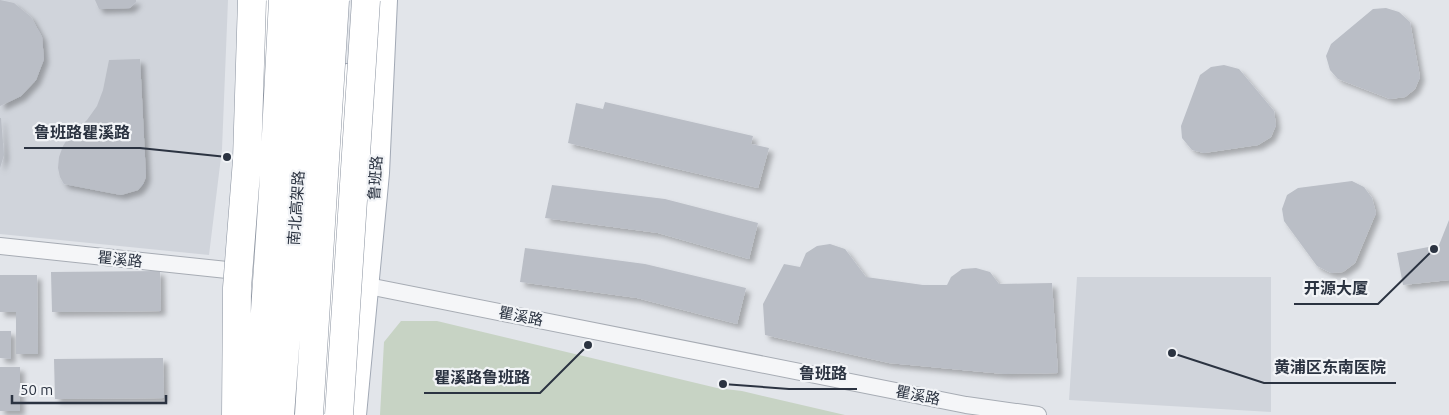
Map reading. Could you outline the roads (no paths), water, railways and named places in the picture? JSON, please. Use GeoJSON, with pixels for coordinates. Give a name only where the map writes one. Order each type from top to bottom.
{"type":"FeatureCollection","features":[{"type":"Feature","properties":{"kind":"highway"},"geometry":{"type":"LineString","coordinates":[[236,415],[237,288],[246,160],[252,0]]}},
{"type":"Feature","properties":{"kind":"highway"},"geometry":{"type":"LineString","coordinates":[[258,415],[273,192],[283,0]]}},
{"type":"Feature","properties":{"kind":"highway","name":"南北高架路"},"geometry":{"type":"LineString","coordinates":[[280,415],[298,175],[308,0]]}},
{"type":"Feature","properties":{"kind":"highway","name":"南北高架路"},"geometry":{"type":"LineString","coordinates":[[309,415],[335,0]]}},
{"type":"Feature","properties":{"kind":"highway"},"geometry":{"type":"LineString","coordinates":[[339,415],[366,0]]}},
{"type":"Feature","properties":{"kind":"main road"},"geometry":{"type":"LineString","coordinates":[[242,0],[241,272],[248,415]]}},
{"type":"Feature","properties":{"kind":"main road"},"geometry":{"type":"LineString","coordinates":[[222,415],[267,80],[267,0]]}},
{"type":"Feature","properties":{"kind":"main road"},"geometry":{"type":"LineString","coordinates":[[322,415],[353,0]]}},
{"type":"Feature","properties":{"kind":"main road","name":"鲁班路"},"geometry":{"type":"LineString","coordinates":[[353,415],[376,174],[384,0]]}},
{"type":"Feature","properties":{"kind":"street","name":"瞿溪路"},"geometry":{"type":"LineString","coordinates":[[0,246],[365,285],[966,405],[1038,415]]}},
{"type":"Feature","properties":{"kind":"place","name":"鲁班路瞿溪路"},"geometry":{"type":"Point","coordinates":[227,157]}},
{"type":"Feature","properties":{"kind":"place","name":"开源大厦"},"geometry":{"type":"Point","coordinates":[1434,249]}},
{"type":"Feature","properties":{"kind":"place","name":"瞿溪路鲁班路"},"geometry":{"type":"Point","coordinates":[588,345]}},
{"type":"Feature","properties":{"kind":"place","name":"黄浦区东南医院"},"geometry":{"type":"Point","coordinates":[1172,353]}},
{"type":"Feature","properties":{"kind":"place","name":"鲁班路"},"geometry":{"type":"Point","coordinates":[723,384]}}]}
